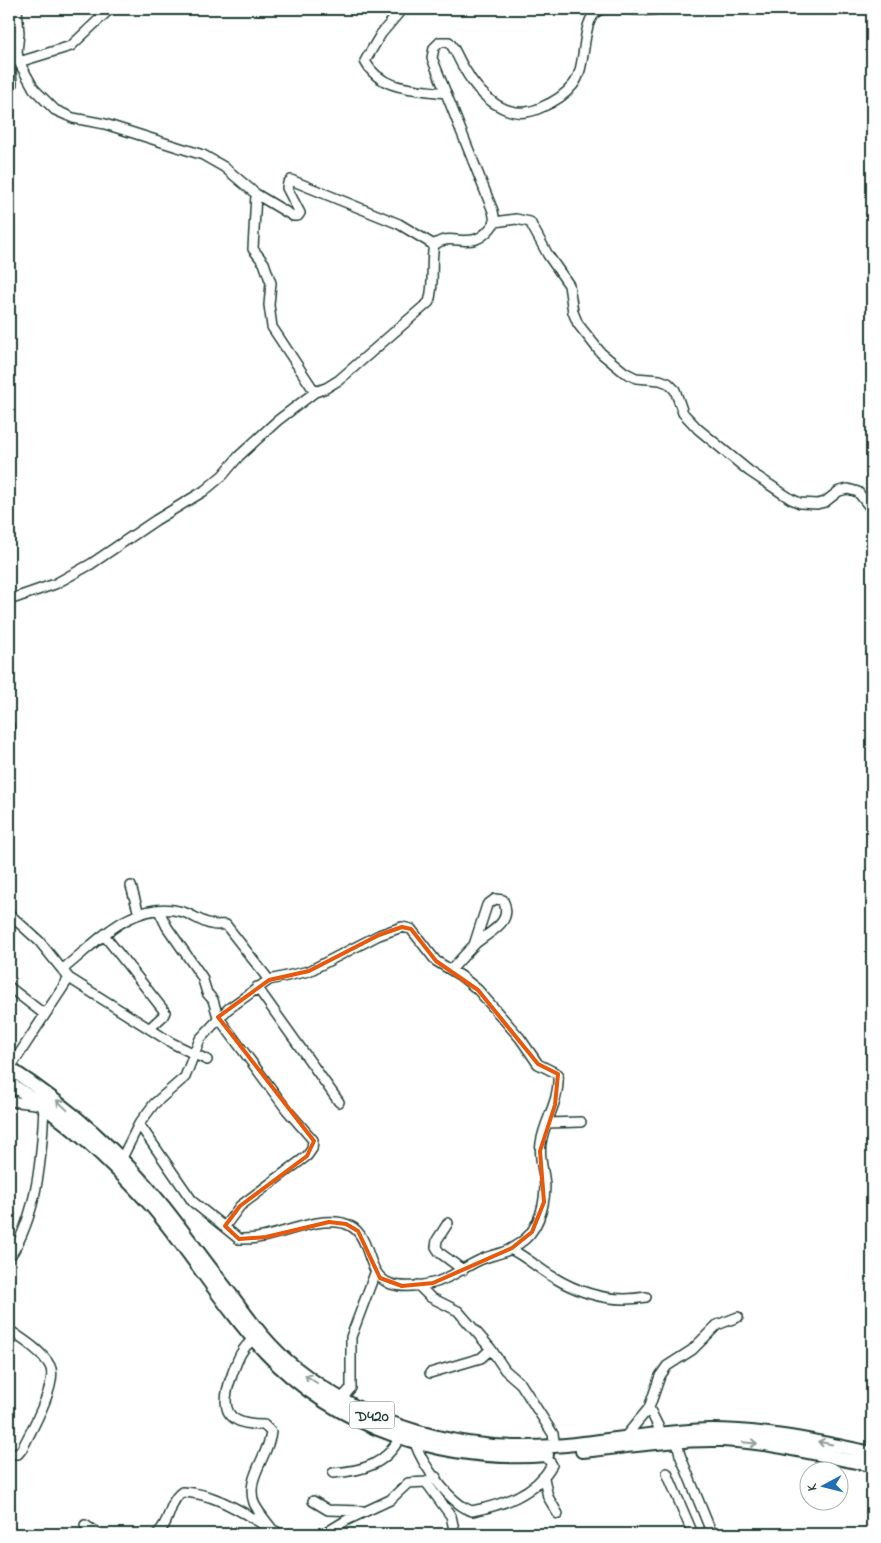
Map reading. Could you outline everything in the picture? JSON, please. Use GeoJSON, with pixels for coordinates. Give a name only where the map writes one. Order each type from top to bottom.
{"type":"FeatureCollection","features":[{"type":"Feature","properties":{"kind":"highway","name":"D420"},"geometry":{"type":"LineString","coordinates":[[9,1068],[57,1100],[121,1160],[162,1204],[271,1346],[294,1367],[341,1399],[400,1427],[444,1440],[550,1450],[677,1441],[724,1440],[762,1444],[872,1465]]}},
{"type":"Feature","properties":{"kind":"highway","name":"D420"},"geometry":{"type":"LineString","coordinates":[[9,1083],[44,1105],[69,1124],[110,1162],[155,1210],[254,1339],[276,1363],[308,1390],[352,1417],[415,1443],[467,1454],[504,1457],[661,1432],[713,1430],[759,1432],[872,1453]]}},
{"type":"Feature","properties":{"kind":"street"},"geometry":{"type":"LineString","coordinates":[[18,9],[17,47],[19,62],[34,90],[63,115],[105,124],[203,155],[224,167],[256,194],[290,214],[298,216],[300,213],[288,188],[288,183],[291,180],[367,213],[399,224],[434,245]]}},
{"type":"Feature","properties":{"kind":"street"},"geometry":{"type":"LineString","coordinates":[[19,62],[71,46],[110,9]]}},
{"type":"Feature","properties":{"kind":"street"},"geometry":{"type":"LineString","coordinates":[[402,9],[381,34],[365,61],[379,78],[405,90],[444,93]]}},
{"type":"Feature","properties":{"kind":"street"},"geometry":{"type":"LineString","coordinates":[[495,222],[444,93],[432,58],[434,48],[440,42],[449,42],[457,51],[463,68],[490,100],[507,111],[522,114],[532,113],[553,102],[574,84],[582,65],[591,19],[597,12],[604,9],[642,11],[658,9]]}},
{"type":"Feature","properties":{"kind":"street"},"geometry":{"type":"LineString","coordinates":[[9,90],[12,84],[9,50],[19,23]]}},
{"type":"Feature","properties":{"kind":"street"},"geometry":{"type":"LineString","coordinates":[[256,194],[253,249],[264,263],[271,283],[269,305],[272,327],[315,392]]}},
{"type":"Feature","properties":{"kind":"street"},"geometry":{"type":"LineString","coordinates":[[434,245],[444,240],[460,242],[479,239],[487,234],[495,222],[516,219],[530,222],[548,255],[569,285],[573,312],[584,333],[601,352],[629,376],[668,383],[675,390],[686,417],[742,465],[778,492],[800,504],[809,505],[825,502],[839,491],[848,489],[858,492],[872,510]]}},
{"type":"Feature","properties":{"kind":"street"},"geometry":{"type":"LineString","coordinates":[[9,600],[50,587],[204,491],[224,475],[239,456],[272,425],[315,392],[339,380],[430,302],[433,283],[432,256],[434,245]]}},
{"type":"Feature","properties":{"kind":"street"},"geometry":{"type":"LineString","coordinates":[[9,725],[9,730]]}},
{"type":"Feature","properties":{"kind":"street"},"geometry":{"type":"LineString","coordinates":[[131,886],[139,914]]}},
{"type":"Feature","properties":{"kind":"street"},"geometry":{"type":"LineString","coordinates":[[451,970],[474,945],[497,928],[505,917],[507,909],[503,900],[495,899],[488,905],[474,945]]}},
{"type":"Feature","properties":{"kind":"street"},"geometry":{"type":"LineString","coordinates":[[159,911],[167,927],[202,977],[218,1016],[287,1110],[313,1140],[308,1156],[240,1206],[225,1226]]}},
{"type":"Feature","properties":{"kind":"street"},"geometry":{"type":"LineString","coordinates":[[63,969],[121,921],[139,914],[159,911],[182,912],[213,925],[226,926],[269,980]]}},
{"type":"Feature","properties":{"kind":"street"},"geometry":{"type":"LineString","coordinates":[[9,914],[39,941],[69,978],[193,1055],[207,1060]]}},
{"type":"Feature","properties":{"kind":"street"},"geometry":{"type":"LineString","coordinates":[[121,1160],[139,1124],[154,1104],[185,1078],[191,1068],[193,1055],[200,1040],[218,1016],[269,980],[314,969],[357,946],[402,927],[411,928],[436,961],[467,979],[520,1038],[538,1064],[558,1074],[559,1087],[555,1105],[547,1123],[540,1151],[545,1187],[544,1202],[532,1232],[510,1250],[478,1260],[463,1270],[434,1283],[418,1285],[394,1285],[380,1278],[375,1273],[368,1248],[358,1231],[346,1224],[328,1222],[253,1240],[239,1238],[193,1202],[139,1124]]}},
{"type":"Feature","properties":{"kind":"street"},"geometry":{"type":"LineString","coordinates":[[104,935],[165,1012],[150,1028]]}},
{"type":"Feature","properties":{"kind":"street"},"geometry":{"type":"LineString","coordinates":[[9,1068],[69,978]]}},
{"type":"Feature","properties":{"kind":"street"},"geometry":{"type":"LineString","coordinates":[[9,987],[44,1014]]}},
{"type":"Feature","properties":{"kind":"street"},"geometry":{"type":"LineString","coordinates":[[257,987],[339,1102]]}},
{"type":"Feature","properties":{"kind":"street"},"geometry":{"type":"LineString","coordinates":[[9,1102],[44,1105],[40,1163],[33,1197],[24,1231],[9,1258]]}},
{"type":"Feature","properties":{"kind":"street"},"geometry":{"type":"LineString","coordinates":[[547,1123],[581,1122]]}},
{"type":"Feature","properties":{"kind":"street"},"geometry":{"type":"LineString","coordinates":[[448,1223],[437,1240],[436,1247],[440,1253],[463,1270]]}},
{"type":"Feature","properties":{"kind":"street"},"geometry":{"type":"LineString","coordinates":[[510,1250],[553,1277],[592,1295],[619,1300],[646,1297]]}},
{"type":"Feature","properties":{"kind":"street"},"geometry":{"type":"LineString","coordinates":[[341,1399],[351,1388],[351,1337],[375,1273]]}},
{"type":"Feature","properties":{"kind":"street"},"geometry":{"type":"LineString","coordinates":[[415,1443],[423,1462],[458,1504],[472,1512],[506,1503],[544,1478],[552,1465],[550,1450],[553,1434],[521,1384],[505,1370],[491,1349],[458,1311],[430,1297],[418,1285]]}},
{"type":"Feature","properties":{"kind":"street"},"geometry":{"type":"LineString","coordinates":[[625,1437],[649,1408],[660,1376],[667,1366],[692,1350],[717,1325],[738,1317]]}},
{"type":"Feature","properties":{"kind":"street"},"geometry":{"type":"LineString","coordinates":[[9,1330],[28,1343],[50,1366],[52,1375],[38,1417],[22,1449],[18,1454],[9,1454]]}},
{"type":"Feature","properties":{"kind":"street"},"geometry":{"type":"LineString","coordinates":[[254,1339],[245,1347],[239,1357],[225,1397],[228,1414],[234,1419],[242,1423],[264,1425],[271,1432],[267,1450],[255,1474],[252,1495],[254,1504],[272,1529]]}},
{"type":"Feature","properties":{"kind":"street"},"geometry":{"type":"LineString","coordinates":[[430,1373],[481,1358],[491,1349]]}},
{"type":"Feature","properties":{"kind":"street"},"geometry":{"type":"LineString","coordinates":[[649,1408],[661,1432]]}},
{"type":"Feature","properties":{"kind":"street"},"geometry":{"type":"LineString","coordinates":[[333,1473],[356,1471],[376,1465],[395,1447],[400,1437]]}},
{"type":"Feature","properties":{"kind":"street"},"geometry":{"type":"LineString","coordinates":[[677,1441],[680,1455],[712,1534]]}},
{"type":"Feature","properties":{"kind":"street"},"geometry":{"type":"LineString","coordinates":[[667,1473],[692,1534]]}},
{"type":"Feature","properties":{"kind":"street"},"geometry":{"type":"LineString","coordinates":[[324,1534],[347,1520],[370,1511],[390,1500],[408,1483],[426,1482],[436,1477]]}},
{"type":"Feature","properties":{"kind":"street"},"geometry":{"type":"LineString","coordinates":[[544,1478],[548,1498],[558,1514]]}},
{"type":"Feature","properties":{"kind":"street"},"geometry":{"type":"LineString","coordinates":[[426,1482],[451,1516],[455,1534]]}},
{"type":"Feature","properties":{"kind":"street"},"geometry":{"type":"LineString","coordinates":[[157,1534],[165,1527],[178,1494],[192,1492],[230,1504],[282,1534]]}},
{"type":"Feature","properties":{"kind":"street"},"geometry":{"type":"LineString","coordinates":[[313,1501],[328,1510],[344,1512],[370,1511]]}},
{"type":"Feature","properties":{"kind":"street"},"geometry":{"type":"LineString","coordinates":[[167,1534],[170,1517]]}},
{"type":"Feature","properties":{"kind":"street"},"geometry":{"type":"LineString","coordinates":[[85,1524],[98,1534]]}},
{"type":"Feature","properties":{"kind":"highlighted area"},"geometry":{"type":"Polygon","coordinates":[[[402,927],[411,929],[436,961],[478,990],[538,1064],[558,1074],[555,1105],[540,1151],[544,1202],[532,1232],[512,1248],[433,1283],[402,1286],[380,1278],[358,1231],[346,1224],[329,1222],[266,1237],[239,1239],[225,1226],[240,1206],[307,1156],[314,1141],[218,1017],[269,980],[309,971],[379,935],[402,927]]]}}]}
